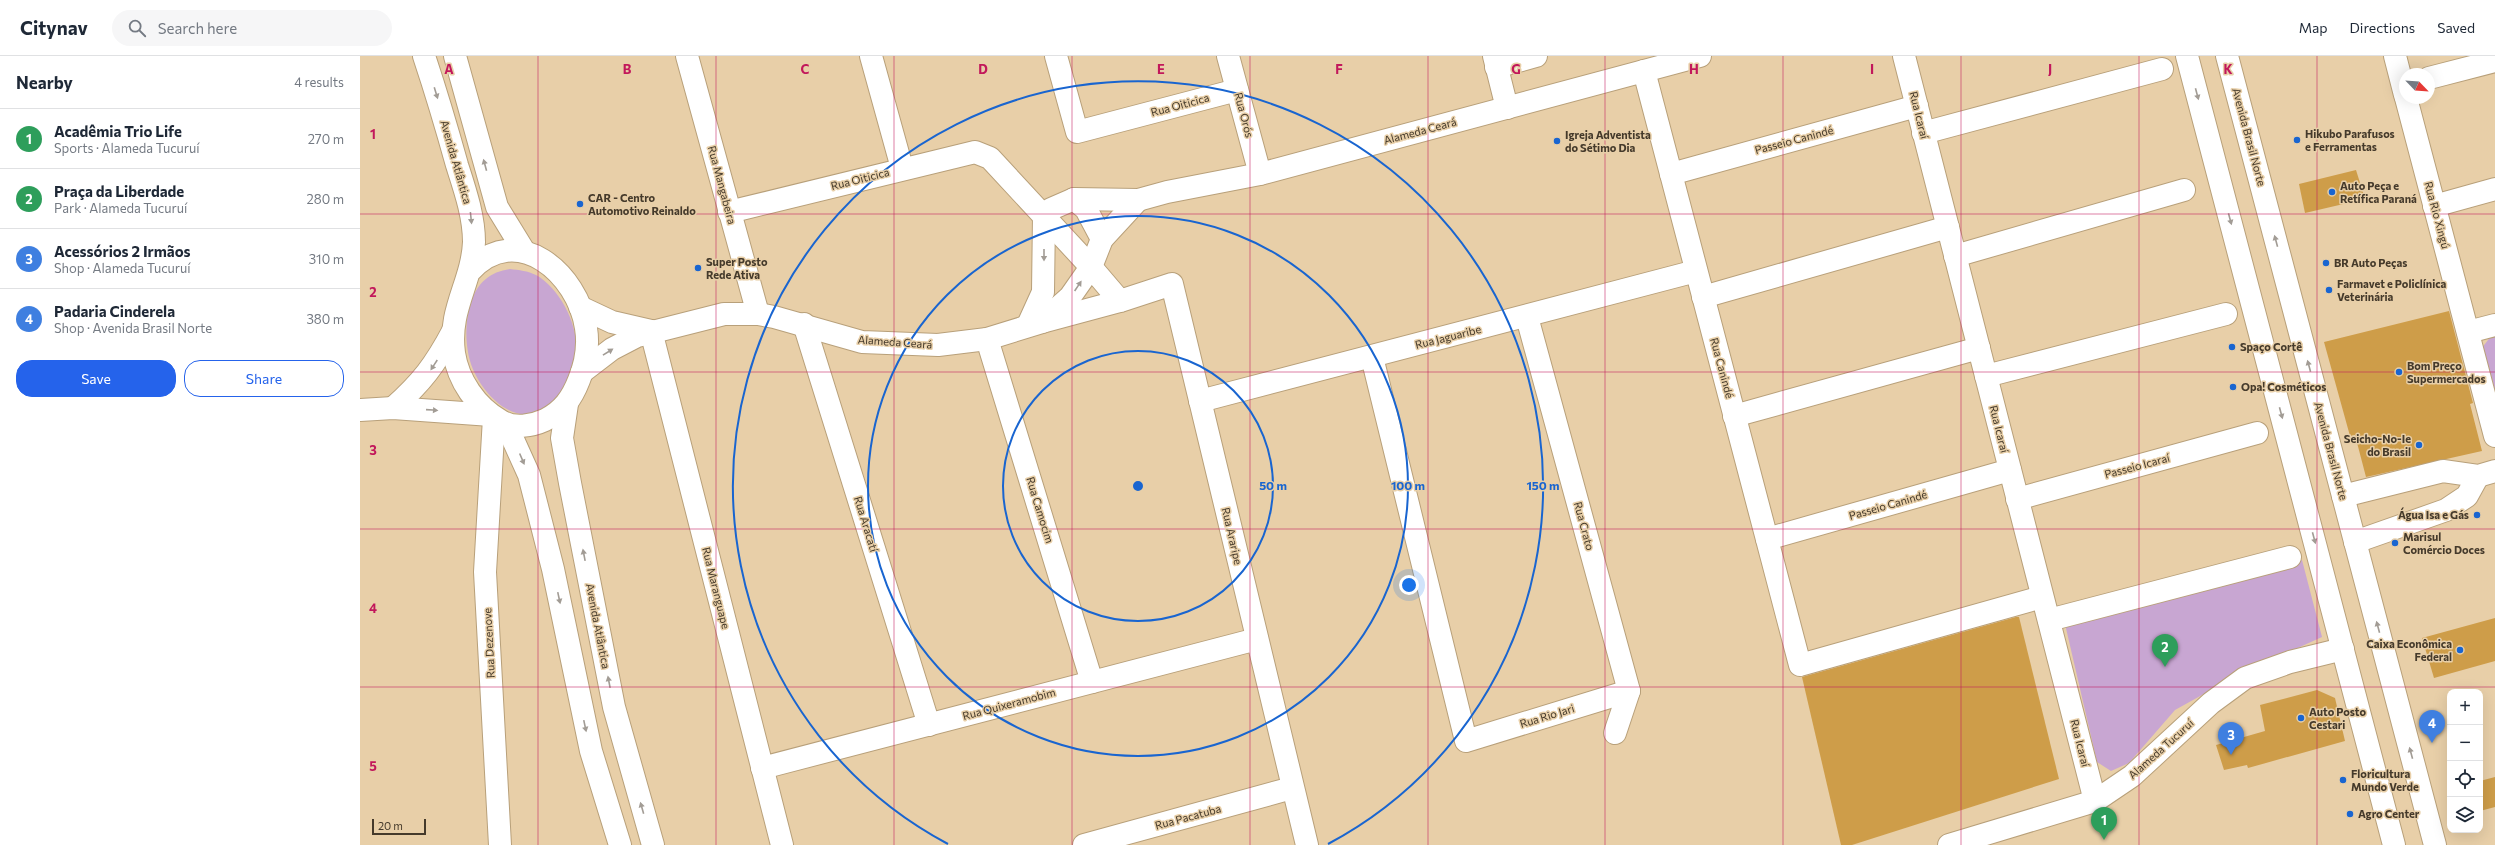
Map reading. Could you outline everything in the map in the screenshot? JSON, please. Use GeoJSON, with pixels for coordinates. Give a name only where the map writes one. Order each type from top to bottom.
{"type":"FeatureCollection","features":[{"type":"Feature","properties":{"kind":"street","name":"Avenida Atlântica"},"geometry":{"type":"LineString","coordinates":[[424,56],[470,209],[474,241],[470,271],[454,315],[453,330],[455,359],[463,380],[475,399],[499,420],[529,475],[553,569],[591,751],[620,845]]}},
{"type":"Feature","properties":{"kind":"street"},"geometry":{"type":"LineString","coordinates":[[455,56],[497,207],[524,251]]}},
{"type":"Feature","properties":{"kind":"street","name":"Rua Mangabeira"},"geometry":{"type":"LineString","coordinates":[[687,56],[758,314]]}},
{"type":"Feature","properties":{"kind":"street"},"geometry":{"type":"LineString","coordinates":[[871,56],[902,168]]}},
{"type":"Feature","properties":{"kind":"street","name":"Rua Oiticica"},"geometry":{"type":"LineString","coordinates":[[1056,56],[1077,132],[1237,90]]}},
{"type":"Feature","properties":{"kind":"street","name":"Rua Orós"},"geometry":{"type":"LineString","coordinates":[[1228,56],[1260,174]]}},
{"type":"Feature","properties":{"kind":"street"},"geometry":{"type":"LineString","coordinates":[[1507,108],[1495,61],[1536,56]]}},
{"type":"Feature","properties":{"kind":"street","name":"Alameda Ceará"},"geometry":{"type":"LineString","coordinates":[[1074,199],[1138,200],[1167,192],[1260,174],[1700,56]]}},
{"type":"Feature","properties":{"kind":"street","name":"Rua Icaraí"},"geometry":{"type":"LineString","coordinates":[[1904,56],[2095,802]]}},
{"type":"Feature","properties":{"kind":"street"},"geometry":{"type":"LineString","coordinates":[[2187,56],[2344,649],[2394,845]]}},
{"type":"Feature","properties":{"kind":"street","name":"Avenida Brasil Norte"},"geometry":{"type":"LineString","coordinates":[[2227,56],[2435,845]]}},
{"type":"Feature","properties":{"kind":"street","name":"Rua Rio Xingú"},"geometry":{"type":"LineString","coordinates":[[2395,56],[2399,71]]}},
{"type":"Feature","properties":{"kind":"street"},"geometry":{"type":"LineString","coordinates":[[2435,76],[2495,61]]}},
{"type":"Feature","properties":{"kind":"street"},"geometry":{"type":"LineString","coordinates":[[1924,133],[2162,69]]}},
{"type":"Feature","properties":{"kind":"street","name":"Rua Canindé"},"geometry":{"type":"LineString","coordinates":[[1644,71],[1800,665],[2042,597]]}},
{"type":"Feature","properties":{"kind":"street","name":"Rua Rio Xingú"},"geometry":{"type":"LineString","coordinates":[[2408,104],[2495,436]]}},
{"type":"Feature","properties":{"kind":"street","name":"Passeio Canindé"},"geometry":{"type":"LineString","coordinates":[[1671,174],[1917,106]]}},
{"type":"Feature","properties":{"kind":"street","name":"Rua Oiticica"},"geometry":{"type":"LineString","coordinates":[[729,212],[902,168],[975,152],[990,158],[1044,216]]}},
{"type":"Feature","properties":{"kind":"street"},"geometry":{"type":"LineString","coordinates":[[2434,206],[2495,189]]}},
{"type":"Feature","properties":{"kind":"street"},"geometry":{"type":"LineString","coordinates":[[1955,256],[2184,190]]}},
{"type":"Feature","properties":{"kind":"street"},"geometry":{"type":"LineString","coordinates":[[1044,216],[1060,204],[1074,199],[1086,209],[1102,239],[1138,200]]}},
{"type":"Feature","properties":{"kind":"street"},"geometry":{"type":"LineString","coordinates":[[1044,216],[1091,267],[1120,302],[1035,324],[1043,292],[1044,216]]}},
{"type":"Feature","properties":{"kind":"street"},"geometry":{"type":"LineString","coordinates":[[1703,297],[1948,227]]}},
{"type":"Feature","properties":{"kind":"street","name":"Alameda Ceará"},"geometry":{"type":"LineString","coordinates":[[582,372],[612,349],[651,331],[724,314],[758,314],[804,324],[862,342],[938,345],[987,339],[1035,324],[1070,297],[1091,267],[1102,239]]}},
{"type":"Feature","properties":{"kind":"street","name":"Avenida Atlântica"},"geometry":{"type":"LineString","coordinates":[[470,271],[481,260],[494,252],[509,249],[524,251],[545,262],[558,273],[569,286],[580,307],[587,342],[582,372],[567,404],[562,438],[614,707],[653,845]]}},
{"type":"Feature","properties":{"kind":"street","name":"Rua Jaguaribe"},"geometry":{"type":"LineString","coordinates":[[1200,401],[1527,317],[1696,271]]}},
{"type":"Feature","properties":{"kind":"street","name":"Rua Araripe"},"geometry":{"type":"LineString","coordinates":[[1120,302],[1172,284],[1292,788],[1307,845]]}},
{"type":"Feature","properties":{"kind":"street","name":"Alameda Ceará"},"geometry":{"type":"LineString","coordinates":[[580,307],[612,322],[651,331]]}},
{"type":"Feature","properties":{"kind":"street"},"geometry":{"type":"LineString","coordinates":[[1986,376],[2226,314]]}},
{"type":"Feature","properties":{"kind":"street","name":"Rua Crato"},"geometry":{"type":"LineString","coordinates":[[1527,317],[1628,691]]}},
{"type":"Feature","properties":{"kind":"street","name":"Rua Aracatí"},"geometry":{"type":"LineString","coordinates":[[804,324],[929,725]]}},
{"type":"Feature","properties":{"kind":"street"},"geometry":{"type":"LineString","coordinates":[[2468,332],[2495,325]]}},
{"type":"Feature","properties":{"kind":"street"},"geometry":{"type":"LineString","coordinates":[[393,408],[418,386],[435,364],[453,330]]}},
{"type":"Feature","properties":{"kind":"street","name":"Rua Maranguape"},"geometry":{"type":"LineString","coordinates":[[651,331],[782,845]]}},
{"type":"Feature","properties":{"kind":"street","name":"Rua Camocim"},"geometry":{"type":"LineString","coordinates":[[987,339],[1092,682]]}},
{"type":"Feature","properties":{"kind":"street"},"geometry":{"type":"LineString","coordinates":[[1734,416],[1979,348]]}},
{"type":"Feature","properties":{"kind":"street","name":"Rua Rio Jari"},"geometry":{"type":"LineString","coordinates":[[1372,357],[1466,741],[1628,691]]}},
{"type":"Feature","properties":{"kind":"street","name":"Avenida Atlântica"},"geometry":{"type":"LineString","coordinates":[[499,420],[523,426],[539,423],[554,415],[567,404]]}},
{"type":"Feature","properties":{"kind":"street"},"geometry":{"type":"LineString","coordinates":[[360,410],[393,408],[499,420]]}},
{"type":"Feature","properties":{"kind":"street","name":"Rua Dezenove"},"geometry":{"type":"LineString","coordinates":[[499,420],[492,441],[485,572],[500,845]]}},
{"type":"Feature","properties":{"kind":"street","name":"Passeio Icaraí"},"geometry":{"type":"LineString","coordinates":[[2017,499],[2258,433]]}},
{"type":"Feature","properties":{"kind":"street","name":"Passeio Canindé"},"geometry":{"type":"LineString","coordinates":[[1767,539],[2010,470]]}},
{"type":"Feature","properties":{"kind":"street"},"geometry":{"type":"LineString","coordinates":[[2343,496],[2443,471],[2486,473]]}},
{"type":"Feature","properties":{"kind":"street"},"geometry":{"type":"LineString","coordinates":[[2355,542],[2446,510],[2467,496],[2486,473]]}},
{"type":"Feature","properties":{"kind":"street"},"geometry":{"type":"LineString","coordinates":[[2048,620],[2290,557]]}},
{"type":"Feature","properties":{"kind":"street","name":"Rua Quixeramobim"},"geometry":{"type":"LineString","coordinates":[[762,768],[1257,639]]}},
{"type":"Feature","properties":{"kind":"street","name":"Alameda Tucuruí"},"geometry":{"type":"LineString","coordinates":[[1949,845],[2095,802],[2132,776],[2210,703],[2245,678],[2290,662],[2344,649]]}},
{"type":"Feature","properties":{"kind":"street"},"geometry":{"type":"LineString","coordinates":[[1615,734],[1628,691]]}},
{"type":"Feature","properties":{"kind":"street","name":"Rua Pacatuba"},"geometry":{"type":"LineString","coordinates":[[1084,845],[1292,788]]}},
{"type":"Feature","properties":{"kind":"shaded area"},"geometry":{"type":"Polygon","coordinates":[[[510,269],[520,270],[536,275],[545,281],[561,299],[572,322],[575,334],[575,360],[572,373],[557,399],[548,407],[535,413],[521,414],[509,410],[497,402],[486,391],[478,379],[471,365],[468,352],[466,339],[467,320],[469,308],[477,289],[491,275],[510,269]]]}},
{"type":"Feature","properties":{"kind":"shaded area"},"geometry":{"type":"Polygon","coordinates":[[[2495,331],[2495,413],[2478,353],[2495,331]]]}},
{"type":"Feature","properties":{"kind":"shaded area"},"geometry":{"type":"Polygon","coordinates":[[[2302,560],[2322,637],[2238,675],[2175,710],[2129,763],[2111,771],[2097,762],[2065,624],[2302,560]]]}},
{"type":"Feature","properties":{"kind":"building","name":"Auto Peça e Retífica Paraná"},"geometry":{"type":"Polygon","coordinates":[[[2356,170],[2365,199],[2305,213],[2299,184],[2356,170]]]}},
{"type":"Feature","properties":{"kind":"building","name":"Bom Preço Supermercados"},"geometry":{"type":"Polygon","coordinates":[[[2449,311],[2473,403],[2470,404],[2482,451],[2366,477],[2355,435],[2350,436],[2324,342],[2449,311]]]}},
{"type":"Feature","properties":{"kind":"building"},"geometry":{"type":"Polygon","coordinates":[[[2019,617],[2059,779],[1852,845],[1841,845],[1802,677],[2019,617]]]}},
{"type":"Feature","properties":{"kind":"building","name":"Caixa Econômica Federal"},"geometry":{"type":"Polygon","coordinates":[[[2495,618],[2495,661],[2434,678],[2422,638],[2495,618]]]}},
{"type":"Feature","properties":{"kind":"building","name":"Auto Posto Cestari"},"geometry":{"type":"Polygon","coordinates":[[[2317,690],[2335,698],[2345,741],[2248,768],[2247,765],[2224,770],[2216,745],[2265,731],[2260,705],[2317,690]]]}},
{"type":"Feature","properties":{"kind":"building"},"geometry":{"type":"Polygon","coordinates":[[[2495,777],[2495,807],[2483,810],[2483,797],[2483,780],[2495,777]]]}},
{"type":"Feature","properties":{"kind":"place","name":"Hikubo Parafusos e Ferramentas"},"geometry":{"type":"Point","coordinates":[2297,140]}},
{"type":"Feature","properties":{"kind":"place","name":"Igreja Adventista do Sétimo Dia"},"geometry":{"type":"Point","coordinates":[1557,141]}},
{"type":"Feature","properties":{"kind":"place","name":"Auto Peça e Retífica Paraná"},"geometry":{"type":"Point","coordinates":[2332,192]}},
{"type":"Feature","properties":{"kind":"place","name":"CAR - Centro Automotivo Reinaldo"},"geometry":{"type":"Point","coordinates":[580,204]}},
{"type":"Feature","properties":{"kind":"place","name":"BR Auto Peças"},"geometry":{"type":"Point","coordinates":[2326,263]}},
{"type":"Feature","properties":{"kind":"place","name":"Super Posto Rede Ativa"},"geometry":{"type":"Point","coordinates":[698,268]}},
{"type":"Feature","properties":{"kind":"place","name":"Farmavet e Policlínica Veterinária"},"geometry":{"type":"Point","coordinates":[2329,290]}},
{"type":"Feature","properties":{"kind":"place","name":"Spaço Cortê"},"geometry":{"type":"Point","coordinates":[2232,347]}},
{"type":"Feature","properties":{"kind":"place","name":"Bom Preço Supermercados"},"geometry":{"type":"Point","coordinates":[2399,372]}},
{"type":"Feature","properties":{"kind":"place","name":"Opa! Cosméticos"},"geometry":{"type":"Point","coordinates":[2233,387]}},
{"type":"Feature","properties":{"kind":"place","name":"Seicho-No-Ie do Brasil"},"geometry":{"type":"Point","coordinates":[2419,445]}},
{"type":"Feature","properties":{"kind":"place","name":"Água Isa e Gás"},"geometry":{"type":"Point","coordinates":[2477,515]}},
{"type":"Feature","properties":{"kind":"place","name":"Marisul Comércio Doces"},"geometry":{"type":"Point","coordinates":[2395,543]}},
{"type":"Feature","properties":{"kind":"place","name":"Caixa Econômica Federal"},"geometry":{"type":"Point","coordinates":[2460,650]}},
{"type":"Feature","properties":{"kind":"place","name":"Praça da Liberdade"},"geometry":{"type":"Point","coordinates":[2165,667]}},
{"type":"Feature","properties":{"kind":"place","name":"Auto Posto Cestari"},"geometry":{"type":"Point","coordinates":[2301,718]}},
{"type":"Feature","properties":{"kind":"place","name":"Padaria Cinderela"},"geometry":{"type":"Point","coordinates":[2432,743]}},
{"type":"Feature","properties":{"kind":"place","name":"Acessórios 2 Irmãos"},"geometry":{"type":"Point","coordinates":[2231,755]}},
{"type":"Feature","properties":{"kind":"place","name":"Floricultura Mundo Verde"},"geometry":{"type":"Point","coordinates":[2343,780]}},
{"type":"Feature","properties":{"kind":"place","name":"Agro Center"},"geometry":{"type":"Point","coordinates":[2350,814]}},
{"type":"Feature","properties":{"kind":"place","name":"Acadêmia Trio Life"},"geometry":{"type":"Point","coordinates":[2104,840]}}]}
